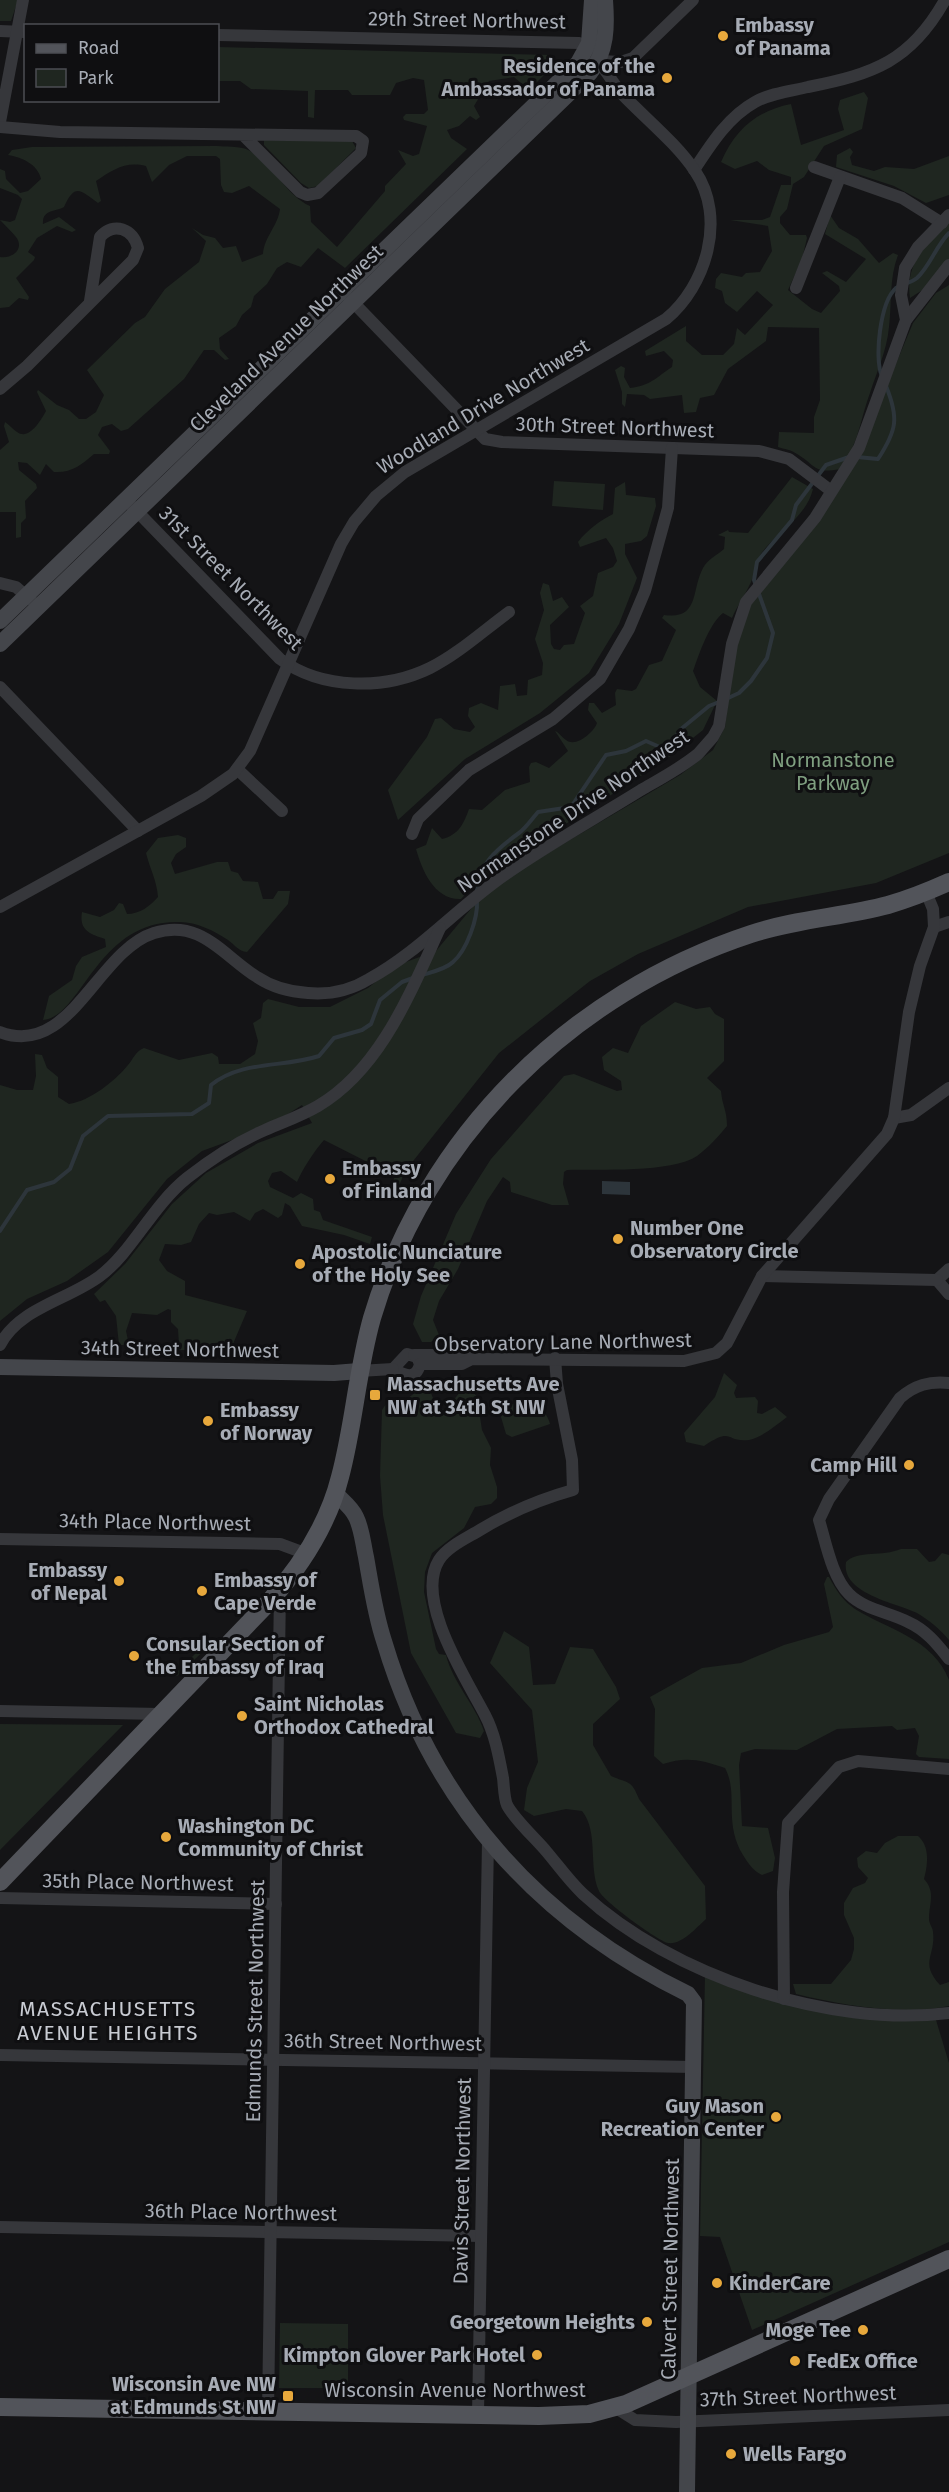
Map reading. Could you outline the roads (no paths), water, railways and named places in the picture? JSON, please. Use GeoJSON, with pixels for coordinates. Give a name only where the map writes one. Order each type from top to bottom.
{"type":"FeatureCollection","features":[{"type":"Feature","properties":{"kind":"main road"},"geometry":{"type":"LineString","coordinates":[[592,0],[593,55]]}},
{"type":"Feature","properties":{"kind":"main road"},"geometry":{"type":"LineString","coordinates":[[593,55],[606,33],[606,0]]}},
{"type":"Feature","properties":{"kind":"main road","name":"Cleveland Avenue Northwest"},"geometry":{"type":"LineString","coordinates":[[131,505],[245,407],[348,296],[508,141],[582,81],[593,55]]}},
{"type":"Feature","properties":{"kind":"main road","name":"Cleveland Avenue Northwest"},"geometry":{"type":"LineString","coordinates":[[0,644],[33,601],[131,505],[234,394],[348,296]]}},
{"type":"Feature","properties":{"kind":"main road"},"geometry":{"type":"LineString","coordinates":[[234,394],[245,407]]}},
{"type":"Feature","properties":{"kind":"main road","name":"Cleveland Avenue Northwest"},"geometry":{"type":"LineString","coordinates":[[0,621],[33,601]]}},
{"type":"Feature","properties":{"kind":"main road"},"geometry":{"type":"LineString","coordinates":[[0,1882],[280,1590],[307,1554],[336,1494],[359,1371],[378,1300],[393,1258],[433,1182],[490,1105],[547,1048],[613,999],[652,976],[698,955],[783,925],[888,905],[948,885]]}},
{"type":"Feature","properties":{"kind":"main road","name":"34th Street Northwest"},"geometry":{"type":"LineString","coordinates":[[0,1367],[334,1373],[359,1371]]}},
{"type":"Feature","properties":{"kind":"main road"},"geometry":{"type":"LineString","coordinates":[[336,1494],[350,1508],[359,1523],[382,1638],[410,1712],[443,1775],[488,1841]]}},
{"type":"Feature","properties":{"kind":"main road","name":"Calvert Street Northwest"},"geometry":{"type":"LineString","coordinates":[[488,1841],[518,1874],[561,1914],[622,1959],[688,1994],[694,2002],[687,2492]]}},
{"type":"Feature","properties":{"kind":"main road","name":"Wisconsin Avenue Northwest"},"geometry":{"type":"LineString","coordinates":[[0,2407],[573,2415],[616,2408],[949,2259]]}},
{"type":"Feature","properties":{"kind":"street"},"geometry":{"type":"LineString","coordinates":[[0,122],[22,31],[22,0]]}},
{"type":"Feature","properties":{"kind":"street","name":"29th Street Northwest"},"geometry":{"type":"LineString","coordinates":[[219,35],[569,41],[582,44],[593,55],[621,62],[633,58],[693,0]]}},
{"type":"Feature","properties":{"kind":"street"},"geometry":{"type":"LineString","coordinates":[[593,55],[617,88],[694,170],[722,130],[749,106],[774,94],[856,77],[882,67],[919,39],[945,0]]}},
{"type":"Feature","properties":{"kind":"street"},"geometry":{"type":"LineString","coordinates":[[0,31],[22,31]]}},
{"type":"Feature","properties":{"kind":"street"},"geometry":{"type":"LineString","coordinates":[[0,127],[50,132],[356,136],[363,141],[364,147],[361,153],[318,193],[307,195],[300,192],[243,135]]}},
{"type":"Feature","properties":{"kind":"street"},"geometry":{"type":"LineString","coordinates":[[814,167],[902,198],[945,219],[918,247],[905,268],[902,295],[906,320]]}},
{"type":"Feature","properties":{"kind":"street","name":"Woodland Drive Northwest"},"geometry":{"type":"LineString","coordinates":[[0,907],[209,792],[237,769],[250,751],[337,552],[364,508],[405,472],[659,324],[687,298],[703,268],[709,232],[705,195],[694,170]]}},
{"type":"Feature","properties":{"kind":"street"},"geometry":{"type":"LineString","coordinates":[[796,288],[840,177]]}},
{"type":"Feature","properties":{"kind":"street"},"geometry":{"type":"LineString","coordinates":[[0,389],[27,366],[137,254],[136,242],[127,230],[113,229],[100,237],[90,301]]}},
{"type":"Feature","properties":{"kind":"street"},"geometry":{"type":"LineString","coordinates":[[906,320],[949,265]]}},
{"type":"Feature","properties":{"kind":"street","name":"30th Street Northwest"},"geometry":{"type":"LineString","coordinates":[[348,296],[485,439],[502,442],[759,451],[789,459],[830,490]]}},
{"type":"Feature","properties":{"kind":"street","name":"Normanstone Drive Northwest"},"geometry":{"type":"LineString","coordinates":[[0,1032],[27,1036],[51,1029],[67,1016],[131,944],[159,932],[179,930],[206,938],[265,982],[286,990],[317,994],[346,990],[368,980],[442,925],[476,896],[529,859],[692,759],[713,737],[725,700],[736,630],[746,602],[815,518],[830,490],[859,448],[906,320]]}},
{"type":"Feature","properties":{"kind":"street"},"geometry":{"type":"LineString","coordinates":[[412,834],[418,819],[469,770],[553,719],[600,679],[629,629],[642,599],[669,501],[672,448]]}},
{"type":"Feature","properties":{"kind":"street","name":"31st Street Northwest"},"geometry":{"type":"LineString","coordinates":[[131,505],[271,651],[288,665],[341,682],[374,683],[398,679],[437,664],[509,612]]}},
{"type":"Feature","properties":{"kind":"street"},"geometry":{"type":"LineString","coordinates":[[0,584],[14,586],[33,601]]}},
{"type":"Feature","properties":{"kind":"street"},"geometry":{"type":"LineString","coordinates":[[0,687],[138,831]]}},
{"type":"Feature","properties":{"kind":"street"},"geometry":{"type":"LineString","coordinates":[[237,769],[282,811]]}},
{"type":"Feature","properties":{"kind":"street"},"geometry":{"type":"LineString","coordinates":[[926,892],[933,909],[934,927],[949,922]]}},
{"type":"Feature","properties":{"kind":"street"},"geometry":{"type":"LineString","coordinates":[[0,1345],[9,1332],[28,1316],[104,1273],[163,1200],[203,1166],[246,1139],[319,1105],[347,1086],[367,1063],[416,981],[442,925]]}},
{"type":"Feature","properties":{"kind":"street","name":"Observatory Lane Northwest"},"geometry":{"type":"LineString","coordinates":[[393,1369],[403,1356],[417,1360],[463,1355],[472,1359],[684,1360],[716,1353],[735,1332],[762,1276],[887,1134],[894,1118],[909,1012],[920,966],[934,927]]}},
{"type":"Feature","properties":{"kind":"street"},"geometry":{"type":"LineString","coordinates":[[894,1118],[911,1115],[949,1088]]}},
{"type":"Feature","properties":{"kind":"street"},"geometry":{"type":"LineString","coordinates":[[762,1276],[937,1280],[949,1269]]}},
{"type":"Feature","properties":{"kind":"street"},"geometry":{"type":"LineString","coordinates":[[937,1280],[949,1294]]}},
{"type":"Feature","properties":{"kind":"street"},"geometry":{"type":"LineString","coordinates":[[555,1358],[557,1384],[572,1460],[573,1490],[495,1521],[455,1546],[439,1560],[433,1575],[432,1590],[444,1635],[462,1677],[486,1717],[499,1755],[507,1805],[583,1893],[641,1937],[692,1965],[746,1989],[784,1999],[872,2013],[949,2013]]}},
{"type":"Feature","properties":{"kind":"street","name":"Observatory Lane Northwest"},"geometry":{"type":"LineString","coordinates":[[359,1371],[393,1369],[409,1376],[416,1374],[417,1360]]}},
{"type":"Feature","properties":{"kind":"street"},"geometry":{"type":"LineString","coordinates":[[949,1383],[924,1383],[910,1389],[900,1398],[829,1499],[819,1520],[837,1574],[849,1594],[870,1608],[909,1622],[930,1635],[949,1659]]}},
{"type":"Feature","properties":{"kind":"street","name":"34th Place Northwest"},"geometry":{"type":"LineString","coordinates":[[0,1539],[280,1544],[307,1554]]}},
{"type":"Feature","properties":{"kind":"street","name":"Edmunds Street Northwest"},"geometry":{"type":"LineString","coordinates":[[268,2412],[280,1590]]}},
{"type":"Feature","properties":{"kind":"street"},"geometry":{"type":"LineString","coordinates":[[0,1711],[161,1714]]}},
{"type":"Feature","properties":{"kind":"street"},"geometry":{"type":"LineString","coordinates":[[784,1999],[783,1892],[788,1823],[839,1767],[858,1761],[949,1769]]}},
{"type":"Feature","properties":{"kind":"street","name":"Davis Street Northwest"},"geometry":{"type":"LineString","coordinates":[[478,2415],[488,1841]]}},
{"type":"Feature","properties":{"kind":"street","name":"35th Place Northwest"},"geometry":{"type":"LineString","coordinates":[[0,1898],[276,1904]]}},
{"type":"Feature","properties":{"kind":"street","name":"36th Street Northwest"},"geometry":{"type":"LineString","coordinates":[[0,2055],[694,2067]]}},
{"type":"Feature","properties":{"kind":"street","name":"36th Place Northwest"},"geometry":{"type":"LineString","coordinates":[[0,2227],[481,2236]]}},
{"type":"Feature","properties":{"kind":"street","name":"37th Street Northwest"},"geometry":{"type":"LineString","coordinates":[[616,2408],[635,2420],[676,2422],[949,2410]]}},
{"type":"Feature","properties":{"kind":"waterway"},"geometry":{"type":"LineString","coordinates":[[882,376],[879,357],[880,331],[890,295],[896,288],[915,280],[922,273],[949,233]]}},
{"type":"Feature","properties":{"kind":"waterway"},"geometry":{"type":"LineString","coordinates":[[857,457],[878,459],[889,440],[894,416],[886,386]]}},
{"type":"Feature","properties":{"kind":"waterway"},"geometry":{"type":"LineString","coordinates":[[726,699],[739,693],[751,681],[767,658],[773,633],[754,580],[757,562],[792,520],[796,505],[826,465],[849,457]]}},
{"type":"Feature","properties":{"kind":"waterway"},"geometry":{"type":"LineString","coordinates":[[477,893],[480,874],[496,851],[524,829],[538,812],[571,807],[606,755],[626,751],[646,741],[662,748],[669,747],[681,729],[709,706],[719,702]]}},
{"type":"Feature","properties":{"kind":"waterway"},"geometry":{"type":"LineString","coordinates":[[422,975],[447,967],[458,957],[471,933],[477,901]]}},
{"type":"Feature","properties":{"kind":"waterway"},"geometry":{"type":"LineString","coordinates":[[0,1231],[27,1190],[54,1182],[70,1169],[83,1136],[108,1116],[192,1114],[209,1103],[211,1085],[223,1077],[249,1068],[319,1056],[334,1038],[362,1030],[371,1024],[380,1000],[402,982],[413,978]]}},
{"type":"Feature","properties":{"kind":"place","name":"Embassy of Panama"},"geometry":{"type":"Point","coordinates":[723,36]}},
{"type":"Feature","properties":{"kind":"place","name":"Residence of the Ambassador of Panama"},"geometry":{"type":"Point","coordinates":[667,78]}},
{"type":"Feature","properties":{"kind":"place","name":"Embassy of Finland"},"geometry":{"type":"Point","coordinates":[330,1179]}},
{"type":"Feature","properties":{"kind":"place","name":"Number One Observatory Circle"},"geometry":{"type":"Point","coordinates":[618,1239]}},
{"type":"Feature","properties":{"kind":"place","name":"Apostolic Nunciature of the Holy See"},"geometry":{"type":"Point","coordinates":[300,1264]}},
{"type":"Feature","properties":{"kind":"place","name":"Massachusetts Ave NW at 34th St NW"},"geometry":{"type":"Point","coordinates":[375,1395]}},
{"type":"Feature","properties":{"kind":"place","name":"Embassy of Norway"},"geometry":{"type":"Point","coordinates":[208,1421]}},
{"type":"Feature","properties":{"kind":"place","name":"Camp Hill"},"geometry":{"type":"Point","coordinates":[909,1465]}},
{"type":"Feature","properties":{"kind":"place","name":"Embassy of Nepal"},"geometry":{"type":"Point","coordinates":[119,1581]}},
{"type":"Feature","properties":{"kind":"place","name":"Embassy of Cape Verde"},"geometry":{"type":"Point","coordinates":[202,1591]}},
{"type":"Feature","properties":{"kind":"place","name":"Consular Section of the Embassy of Iraq"},"geometry":{"type":"Point","coordinates":[134,1656]}},
{"type":"Feature","properties":{"kind":"place","name":"Saint Nicholas Orthodox Cathedral"},"geometry":{"type":"Point","coordinates":[242,1716]}},
{"type":"Feature","properties":{"kind":"place","name":"Washington DC Community of Christ"},"geometry":{"type":"Point","coordinates":[166,1837]}},
{"type":"Feature","properties":{"kind":"place","name":"Guy Mason Recreation Center"},"geometry":{"type":"Point","coordinates":[776,2117]}},
{"type":"Feature","properties":{"kind":"place","name":"KinderCare"},"geometry":{"type":"Point","coordinates":[717,2283]}},
{"type":"Feature","properties":{"kind":"place","name":"Georgetown Heights"},"geometry":{"type":"Point","coordinates":[647,2322]}},
{"type":"Feature","properties":{"kind":"place","name":"Moge Tee"},"geometry":{"type":"Point","coordinates":[863,2330]}},
{"type":"Feature","properties":{"kind":"place","name":"Kimpton Glover Park Hotel"},"geometry":{"type":"Point","coordinates":[537,2355]}},
{"type":"Feature","properties":{"kind":"place","name":"FedEx Office"},"geometry":{"type":"Point","coordinates":[795,2361]}},
{"type":"Feature","properties":{"kind":"place","name":"Wisconsin Ave NW at Edmunds St NW"},"geometry":{"type":"Point","coordinates":[288,2396]}},
{"type":"Feature","properties":{"kind":"place","name":"Wells Fargo"},"geometry":{"type":"Point","coordinates":[731,2454]}},
{"type":"Feature","properties":{"kind":"district","name":"MASSACHUSETTS AVENUE HEIGHTS"},"geometry":{"type":"Point","coordinates":[108,2021]}},
{"type":"Feature","properties":{"kind":"park label","name":"Normanstone Parkway"},"geometry":{"type":"Point","coordinates":[833,772]}}]}
